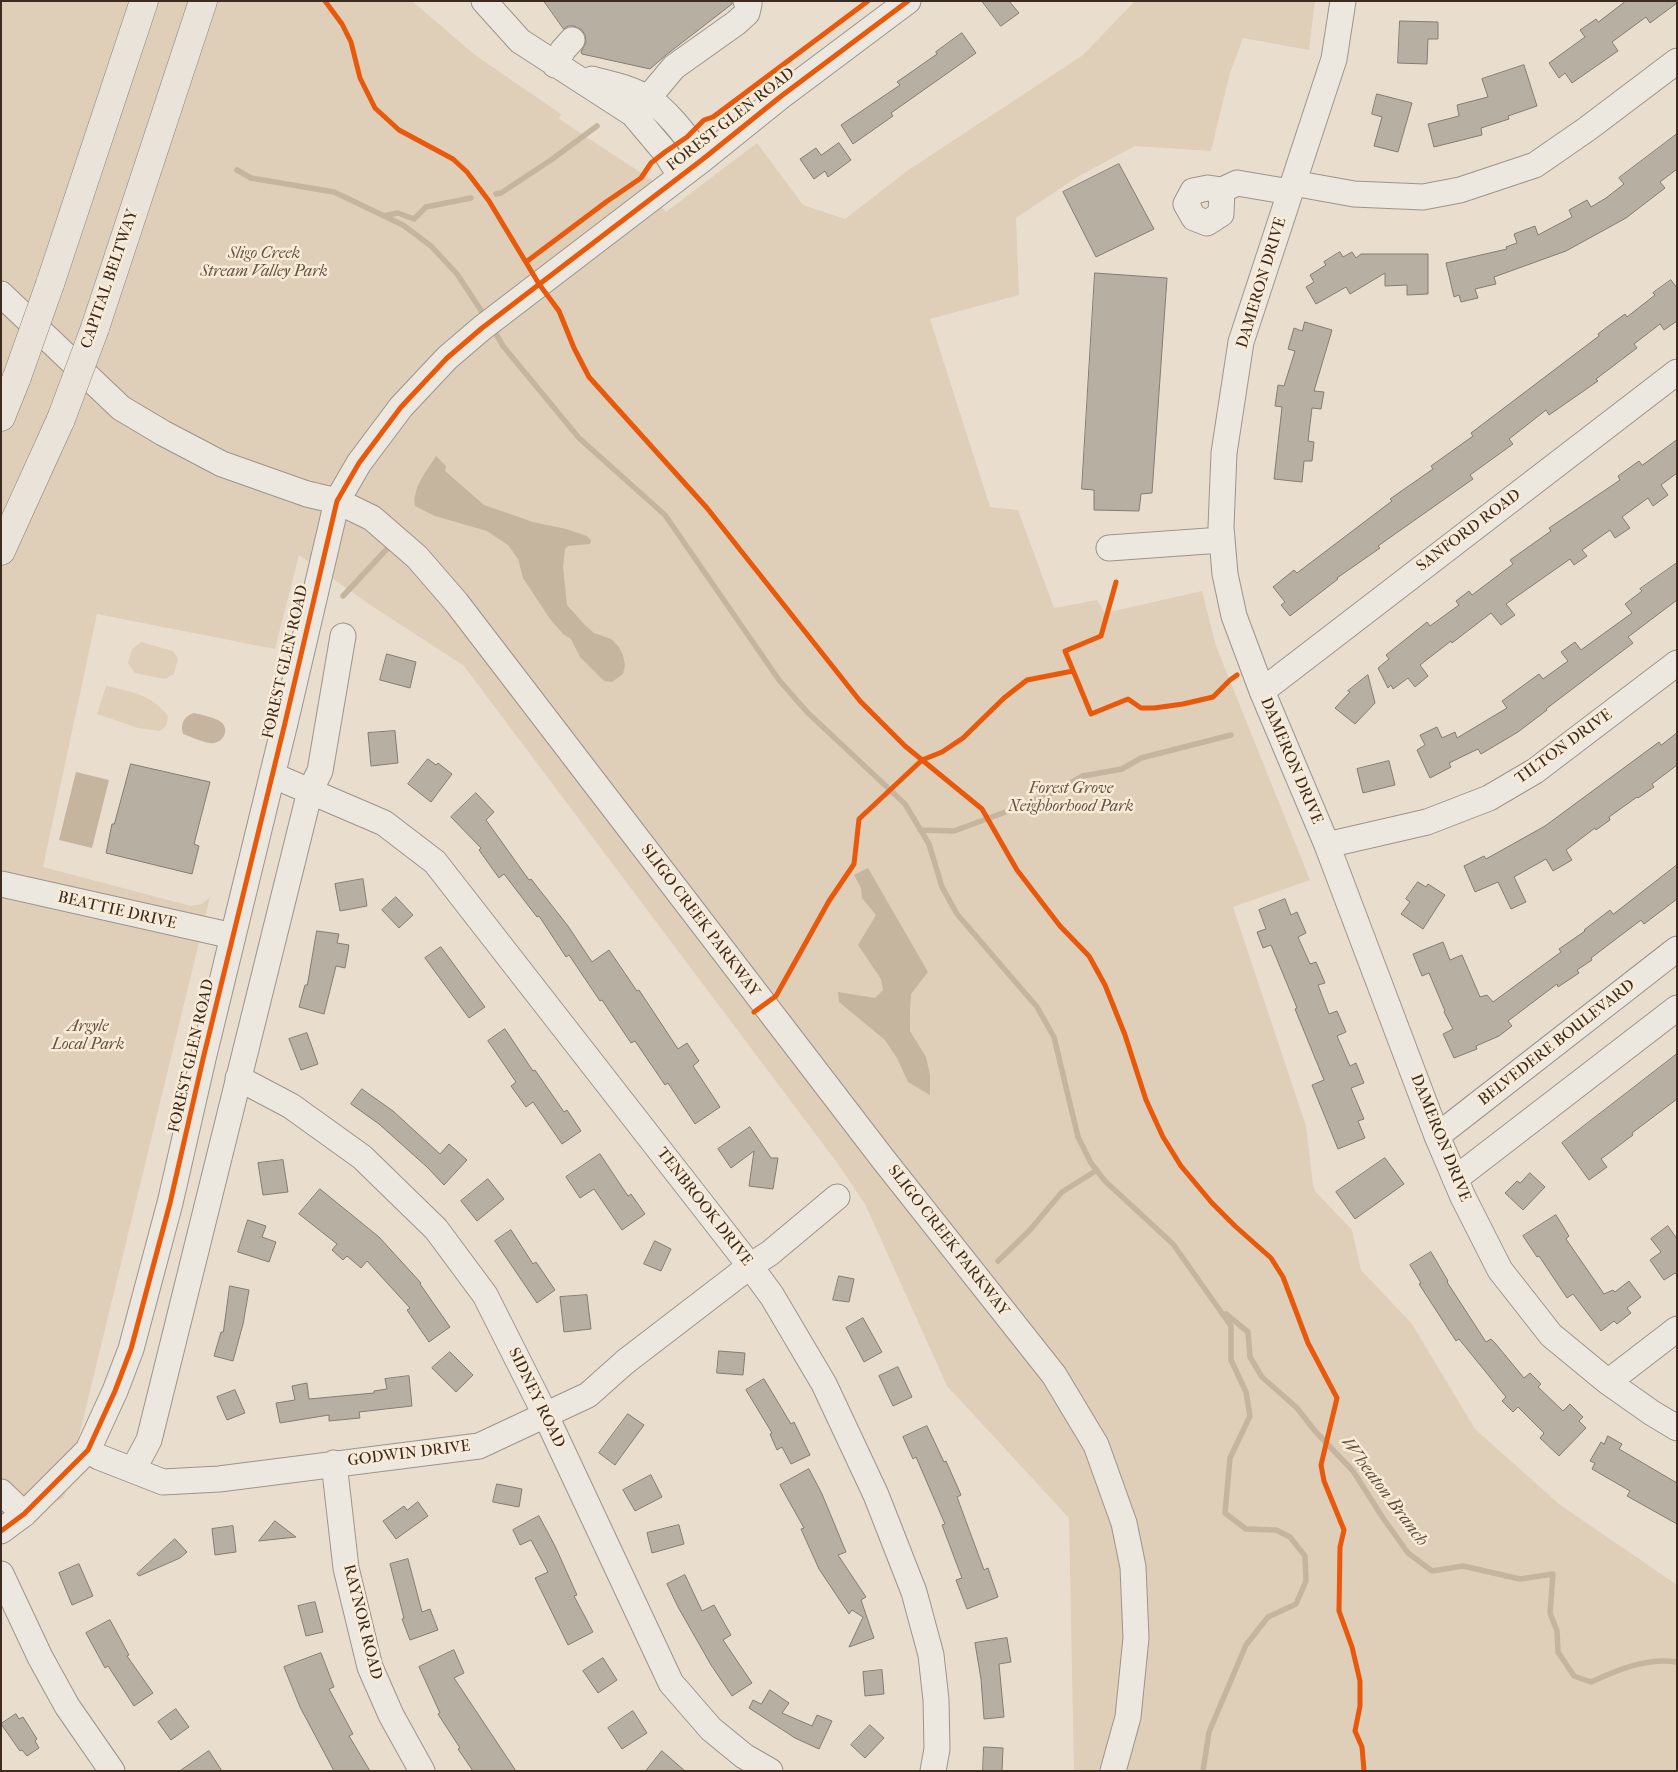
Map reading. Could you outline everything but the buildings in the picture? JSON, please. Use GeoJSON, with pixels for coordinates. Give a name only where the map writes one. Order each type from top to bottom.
{"type":"FeatureCollection","features":[{"type":"Feature","properties":{"kind":"highway"},"geometry":{"type":"LineString","coordinates":[[1,417],[50,284],[144,1]]}},
{"type":"Feature","properties":{"kind":"highway","name":"CAPITAL BELTWAY"},"geometry":{"type":"LineString","coordinates":[[1,551],[61,419],[95,328],[203,1]]}},
{"type":"Feature","properties":{"kind":"street"},"geometry":{"type":"LineString","coordinates":[[484,1],[520,40],[633,114],[665,152],[680,175]]}},
{"type":"Feature","properties":{"kind":"street"},"geometry":{"type":"LineString","coordinates":[[648,98],[674,67],[747,13],[749,4],[746,1]]}},
{"type":"Feature","properties":{"kind":"street","name":"FOREST GLEN ROAD"},"geometry":{"type":"LineString","coordinates":[[1,1531],[24,1514],[88,1450],[115,1391],[131,1349],[170,1203],[337,501],[359,463],[401,407],[447,358],[482,328],[703,159],[780,97],[908,1]]}},
{"type":"Feature","properties":{"kind":"street","name":"DAMERON DRIVE"},"geometry":{"type":"LineString","coordinates":[[1343,1],[1334,59],[1241,342],[1224,453],[1221,527],[1225,574],[1234,616],[1262,691],[1326,845],[1437,1136],[1463,1197],[1500,1270],[1551,1334],[1608,1382],[1677,1428]]}},
{"type":"Feature","properties":{"kind":"street"},"geometry":{"type":"LineString","coordinates":[[564,69],[563,50],[572,40]]}},
{"type":"Feature","properties":{"kind":"street"},"geometry":{"type":"LineString","coordinates":[[1222,190],[1237,183],[1354,194],[1423,197],[1460,190],[1535,165],[1587,130],[1677,62]]}},
{"type":"Feature","properties":{"kind":"street"},"geometry":{"type":"LineString","coordinates":[[564,69],[633,91],[648,98],[687,137],[703,159]]}},
{"type":"Feature","properties":{"kind":"street","name":"SLIGO CREEK PARKWAY"},"geometry":{"type":"LineString","coordinates":[[1,294],[121,408],[222,464],[306,494],[337,501],[372,518],[417,557],[456,602],[883,1159],[1054,1375],[1096,1444],[1124,1524],[1133,1567],[1136,1638],[1128,1717],[1113,1771]]}},
{"type":"Feature","properties":{"kind":"street","name":"SANFORD ROAD"},"geometry":{"type":"LineString","coordinates":[[1262,691],[1677,372]]}},
{"type":"Feature","properties":{"kind":"street"},"geometry":{"type":"LineString","coordinates":[[1109,548],[1222,540]]}},
{"type":"Feature","properties":{"kind":"street"},"geometry":{"type":"LineString","coordinates":[[132,1470],[149,1440],[310,791],[320,771],[343,636]]}},
{"type":"Feature","properties":{"kind":"street","name":"TILTON DRIVE"},"geometry":{"type":"LineString","coordinates":[[1326,845],[1427,822],[1489,798],[1535,771],[1677,663]]}},
{"type":"Feature","properties":{"kind":"street","name":"TENBROOK DRIVE"},"geometry":{"type":"LineString","coordinates":[[272,776],[384,823],[436,862],[772,1296],[824,1384],[876,1495],[914,1592],[931,1655],[936,1700],[937,1749],[933,1771]]}},
{"type":"Feature","properties":{"kind":"street","name":"BEATTIE DRIVE"},"geometry":{"type":"LineString","coordinates":[[1,884],[233,936]]}},
{"type":"Feature","properties":{"kind":"street","name":"BELVEDERE BOULEVARD"},"geometry":{"type":"LineString","coordinates":[[1437,1136],[1677,949]]}},
{"type":"Feature","properties":{"kind":"street"},"geometry":{"type":"LineString","coordinates":[[1455,1178],[1677,1008]]}},
{"type":"Feature","properties":{"kind":"street","name":"SIDNEY ROAD"},"geometry":{"type":"LineString","coordinates":[[238,1078],[291,1106],[362,1157],[436,1229],[485,1294],[546,1416],[671,1683],[711,1729],[744,1756],[770,1771]]}},
{"type":"Feature","properties":{"kind":"street","name":"GODWIN DRIVE"},"geometry":{"type":"LineString","coordinates":[[88,1450],[99,1457],[163,1482],[219,1479],[479,1446],[588,1395],[625,1362],[750,1266],[770,1253],[837,1197]]}},
{"type":"Feature","properties":{"kind":"street"},"geometry":{"type":"LineString","coordinates":[[1608,1382],[1677,1329]]}},
{"type":"Feature","properties":{"kind":"street","name":"RAYNOR ROAD"},"geometry":{"type":"LineString","coordinates":[[334,1463],[346,1568],[370,1666],[390,1715],[422,1771]]}},
{"type":"Feature","properties":{"kind":"street"},"geometry":{"type":"LineString","coordinates":[[1,1492],[24,1514]]}},
{"type":"Feature","properties":{"kind":"street"},"geometry":{"type":"LineString","coordinates":[[1,1574],[40,1657],[67,1706],[106,1769]]}},
{"type":"Feature","properties":{"kind":"green space","name":"Sligo Creek Stream Valley Park"},"geometry":{"type":"Polygon","coordinates":[[[1,1],[412,1],[475,55],[561,114],[559,119],[655,182],[646,189],[666,212],[757,143],[803,205],[845,219],[907,171],[1083,55],[1135,1],[1315,1],[1309,50],[1243,38],[1230,73],[1211,151],[1135,146],[1079,176],[1016,218],[1019,295],[930,319],[990,507],[1018,510],[1054,608],[1097,600],[1105,613],[1202,591],[1216,646],[1310,880],[1233,907],[1306,1126],[1315,1191],[1352,1230],[1361,1270],[1412,1324],[1475,1429],[1559,1504],[1677,1585],[1677,1771],[1074,1771],[1069,1518],[947,1386],[865,1204],[838,1164],[464,666],[372,606],[299,555],[275,649],[97,614],[43,867],[191,906],[202,904],[210,897],[64,1498],[1,1523],[1,1]]]}},
{"type":"Feature","properties":{"kind":"green space"},"geometry":{"type":"Polygon","coordinates":[[[141,642],[173,651],[178,659],[174,674],[165,679],[135,673],[128,663],[132,649],[141,642]]]}},
{"type":"Feature","properties":{"kind":"green space"},"geometry":{"type":"Polygon","coordinates":[[[106,686],[148,698],[168,716],[166,726],[160,731],[138,728],[97,714],[106,686]]]}},
{"type":"Feature","properties":{"kind":"shaded area"},"geometry":{"type":"Polygon","coordinates":[[[436,456],[446,466],[445,471],[484,505],[533,522],[566,529],[587,536],[591,540],[590,544],[568,546],[565,549],[563,567],[567,605],[594,633],[611,639],[619,647],[625,665],[623,674],[612,682],[604,681],[580,657],[571,639],[563,634],[550,619],[523,578],[518,559],[508,545],[487,531],[435,516],[415,506],[418,486],[436,456]]]}},
{"type":"Feature","properties":{"kind":"shaded area"},"geometry":{"type":"Polygon","coordinates":[[[194,713],[211,717],[221,722],[225,729],[224,736],[218,742],[210,743],[183,734],[182,727],[184,721],[194,713]]]}},
{"type":"Feature","properties":{"kind":"shaded area"},"geometry":{"type":"Polygon","coordinates":[[[76,772],[109,780],[92,848],[59,840],[76,772]]]}},
{"type":"Feature","properties":{"kind":"shaded area"},"geometry":{"type":"Polygon","coordinates":[[[868,868],[928,972],[911,994],[910,1031],[926,1057],[930,1075],[930,1095],[908,1082],[897,1058],[885,1040],[839,1002],[838,992],[875,998],[883,990],[881,979],[858,945],[876,915],[862,898],[861,888],[854,875],[868,868]]]}},
{"type":"Feature","properties":{"kind":"waterway"},"geometry":{"type":"LineString","coordinates":[[496,194],[501,193],[551,160],[597,126]]}},
{"type":"Feature","properties":{"kind":"waterway"},"geometry":{"type":"LineString","coordinates":[[237,170],[251,178],[334,192],[403,225],[431,246],[457,274],[486,318]]}},
{"type":"Feature","properties":{"kind":"waterway"},"geometry":{"type":"LineString","coordinates":[[383,216],[398,213],[414,219],[426,207],[471,198]]}},
{"type":"Feature","properties":{"kind":"waterway"},"geometry":{"type":"LineString","coordinates":[[492,327],[503,346],[579,438],[665,515],[779,680],[807,712],[905,804],[929,844],[942,887],[957,914],[1037,1007],[1054,1037],[1078,1137],[1091,1163],[1105,1181],[1173,1244],[1231,1326],[1231,1360],[1246,1392],[1250,1416],[1230,1458],[1225,1513],[1246,1529],[1276,1530],[1290,1537],[1305,1556],[1306,1581],[1296,1604],[1268,1617],[1246,1645],[1209,1732],[1203,1771]]}},
{"type":"Feature","properties":{"kind":"waterway"},"geometry":{"type":"LineString","coordinates":[[343,596],[386,550]]}},
{"type":"Feature","properties":{"kind":"waterway"},"geometry":{"type":"LineString","coordinates":[[920,830],[954,831],[1050,794],[1083,776],[1122,769],[1141,758],[1231,735]]}},
{"type":"Feature","properties":{"kind":"waterway"},"geometry":{"type":"LineString","coordinates":[[998,1261],[1029,1231],[1062,1192],[1097,1170]]}},
{"type":"Feature","properties":{"kind":"waterway","name":"Wheaton Branch"},"geometry":{"type":"LineString","coordinates":[[1226,1314],[1248,1332],[1250,1357],[1262,1377],[1297,1408],[1315,1431],[1353,1471],[1408,1553],[1432,1571],[1463,1566],[1520,1579],[1553,1574],[1550,1613],[1557,1631],[1558,1652],[1574,1676],[1591,1682],[1622,1669],[1644,1663],[1655,1661],[1677,1662]]}},
{"type":"Feature","properties":{"kind":"cycle path"},"geometry":{"type":"LineString","coordinates":[[325,1],[342,24],[351,42],[360,78],[375,108],[399,130],[453,159],[467,172],[489,201],[539,284],[559,311],[574,348],[589,377],[707,508],[860,701],[905,746],[982,809],[1017,870],[1060,926],[1089,956],[1105,985],[1125,1035],[1146,1100],[1163,1137],[1181,1166],[1212,1203],[1271,1258],[1283,1277],[1308,1343],[1337,1398],[1321,1465],[1324,1481],[1344,1530],[1340,1547],[1339,1611],[1352,1647],[1360,1681],[1360,1706],[1355,1731],[1362,1747],[1364,1771]]}},
{"type":"Feature","properties":{"kind":"cycle path"},"geometry":{"type":"LineString","coordinates":[[526,262],[641,178],[651,163],[687,137],[704,120],[713,117],[868,1]]}},
{"type":"Feature","properties":{"kind":"cycle path"},"geometry":{"type":"LineString","coordinates":[[1,1531],[24,1514],[88,1450],[115,1391],[131,1349],[170,1203],[337,501],[359,463],[401,407],[447,358],[482,328],[703,159],[780,97],[908,1]]}},
{"type":"Feature","properties":{"kind":"cycle path"},"geometry":{"type":"LineString","coordinates":[[1116,582],[1101,636],[1065,651],[1091,714],[1128,699],[1141,708],[1154,708],[1213,697],[1237,675]]}},
{"type":"Feature","properties":{"kind":"cycle path"},"geometry":{"type":"LineString","coordinates":[[754,1012],[776,996],[829,901],[854,864],[859,819],[922,760],[942,752],[963,738],[1004,698],[1027,680],[1073,671]]}},
{"type":"Feature","properties":{"kind":"park label","name":"Forest Grove Neighborhood Park"},"geometry":{"type":"Point","coordinates":[1071,798]}},
{"type":"Feature","properties":{"kind":"park label","name":"Argyle Local Park"},"geometry":{"type":"Point","coordinates":[88,1036]}}]}
